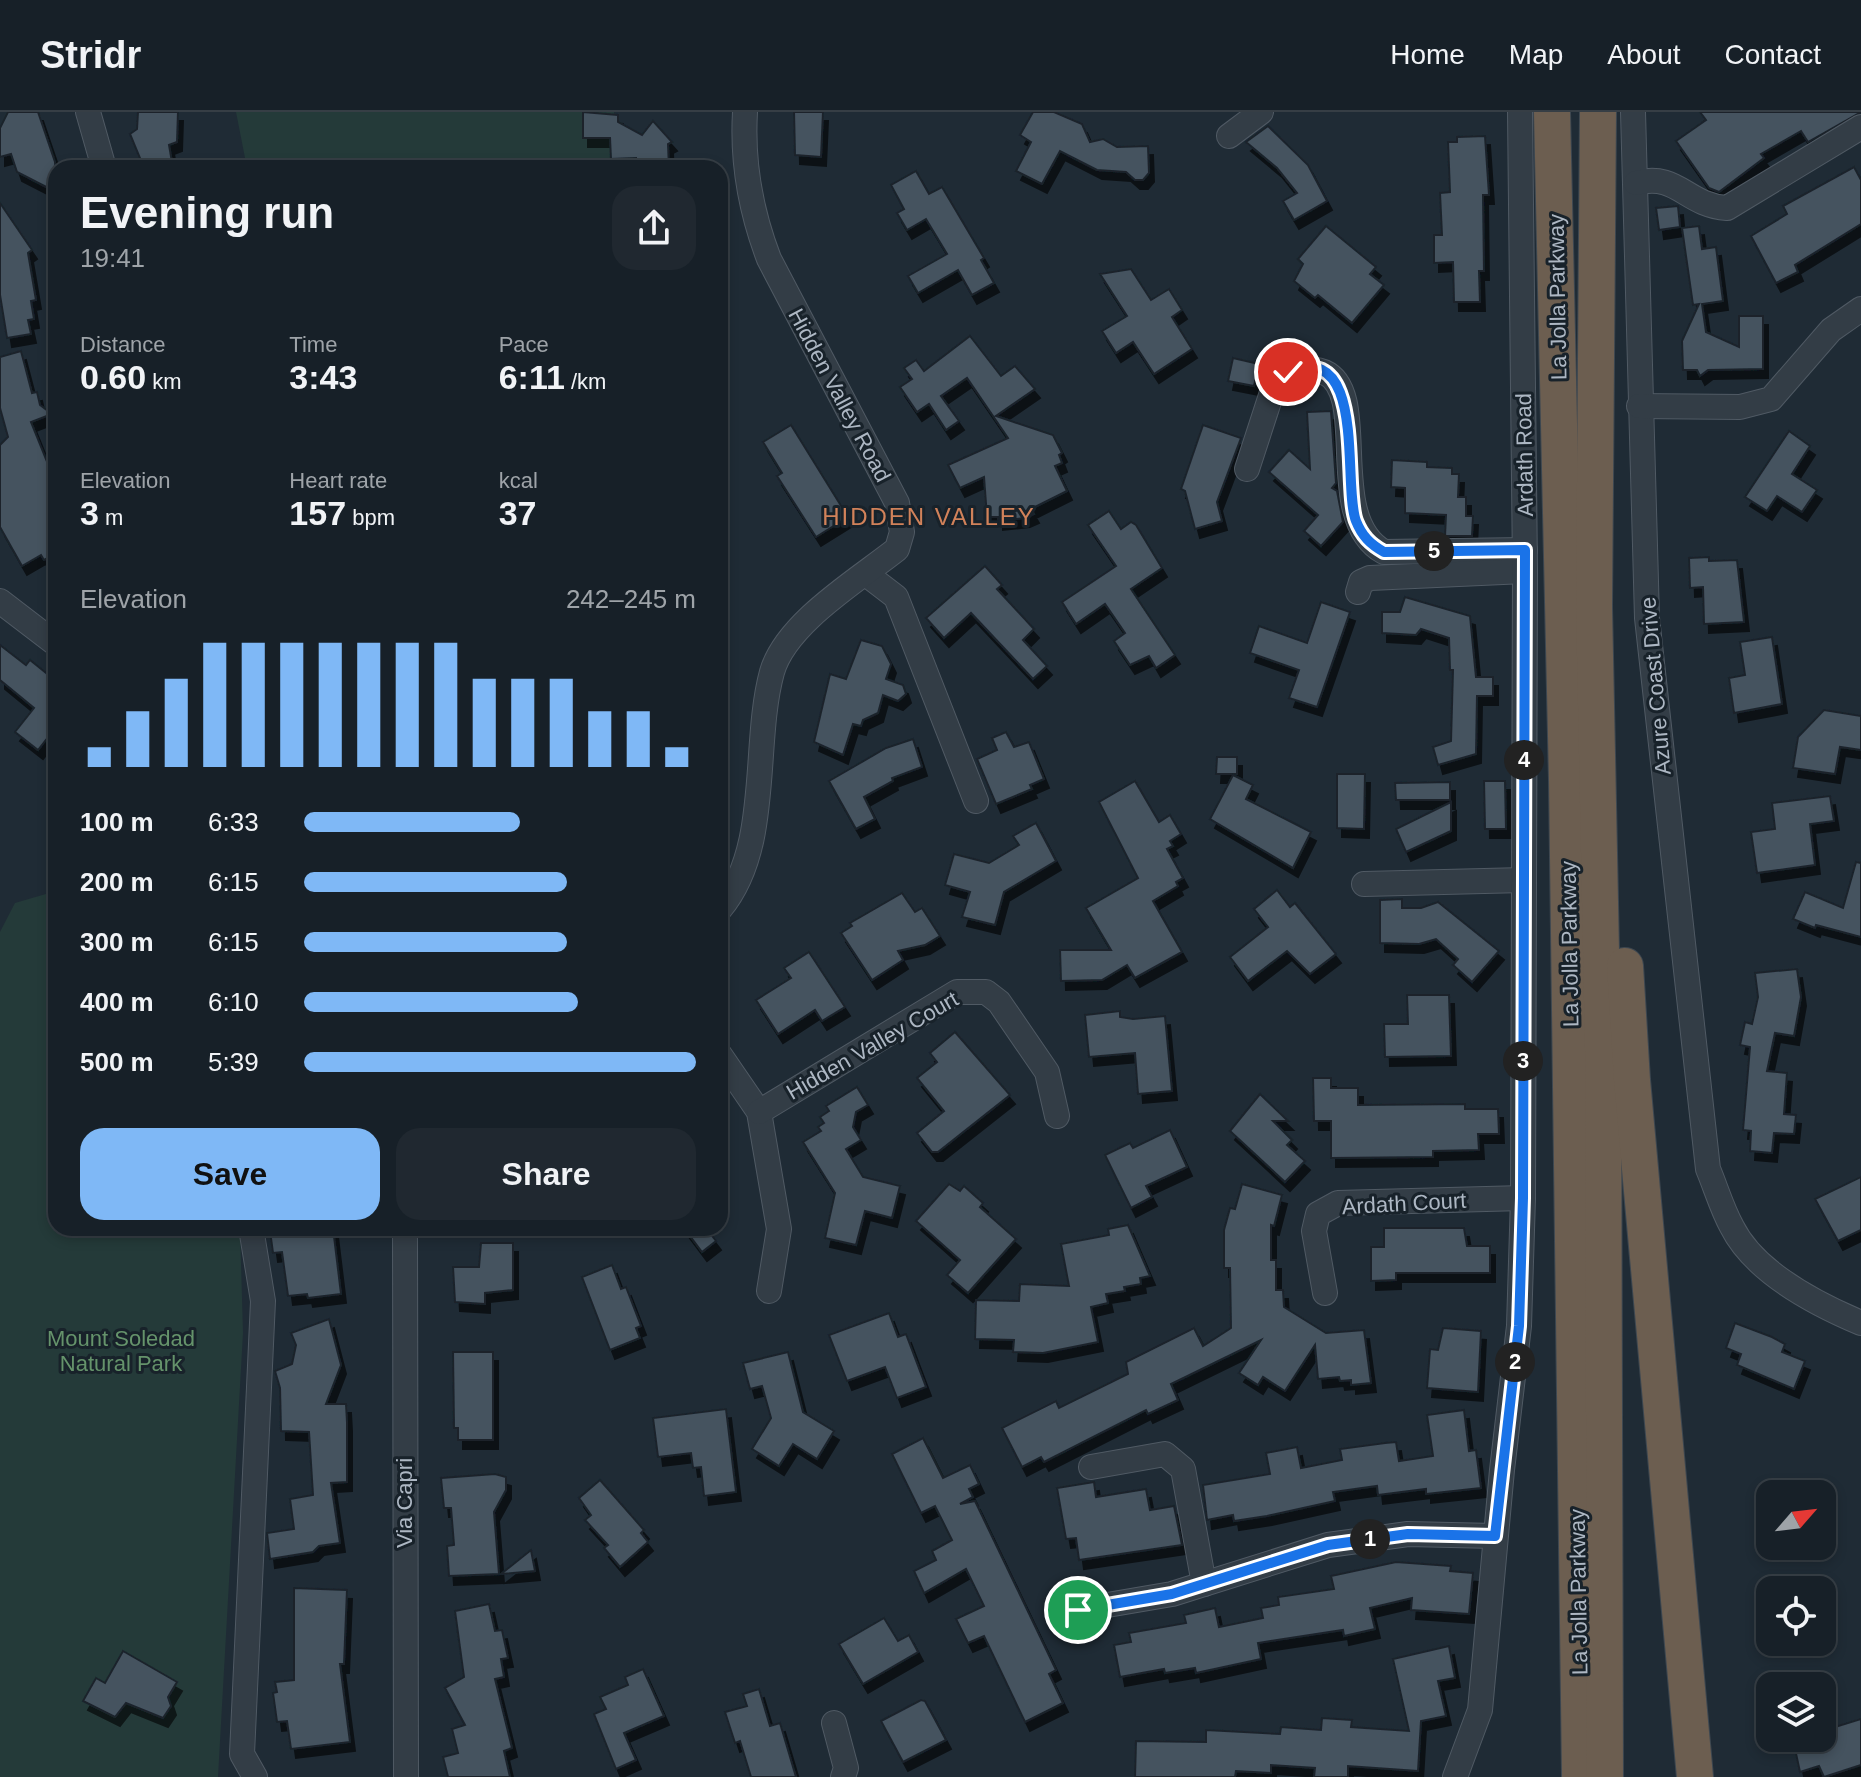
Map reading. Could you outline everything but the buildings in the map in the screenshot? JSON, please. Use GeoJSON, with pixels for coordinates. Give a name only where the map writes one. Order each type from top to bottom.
{"type":"FeatureCollection","features":[{"type":"Feature","properties":{"kind":"highway","name":"La Jolla Parkway"},"geometry":{"type":"LineString","coordinates":[[1552,112],[1567,780],[1580,1777]]}},
{"type":"Feature","properties":{"kind":"highway","name":"La Jolla Parkway"},"geometry":{"type":"LineString","coordinates":[[1598,112],[1596,650],[1603,1049],[1605,1777]]}},
{"type":"Feature","properties":{"kind":"highway"},"geometry":{"type":"LineString","coordinates":[[1596,650],[1695,1777]]}},
{"type":"Feature","properties":{"kind":"street"},"geometry":{"type":"LineString","coordinates":[[88,112],[102,160]]}},
{"type":"Feature","properties":{"kind":"street","name":"Hidden Valley Road"},"geometry":{"type":"LineString","coordinates":[[728,893],[741,867],[753,830],[772,671],[806,622],[897,549],[902,532],[897,503],[769,259],[755,223],[743,144],[745,112]]}},
{"type":"Feature","properties":{"kind":"street"},"geometry":{"type":"LineString","coordinates":[[1229,136],[1261,112]]}},
{"type":"Feature","properties":{"kind":"street","name":"Ardath Road"},"geometry":{"type":"LineString","coordinates":[[1455,1777],[1480,1710],[1495,1536],[1519,1326],[1523,1198],[1525,561],[1520,112]]}},
{"type":"Feature","properties":{"kind":"street","name":"Azure Coast Drive"},"geometry":{"type":"LineString","coordinates":[[1633,112],[1647,618],[1708,1169],[1732,1229],[1746,1248],[1769,1270],[1827,1309],[1861,1323]]}},
{"type":"Feature","properties":{"kind":"street"},"geometry":{"type":"LineString","coordinates":[[1636,183],[1653,179],[1669,182],[1704,206],[1727,208],[1861,127]]}},
{"type":"Feature","properties":{"kind":"street"},"geometry":{"type":"LineString","coordinates":[[1639,406],[1740,407],[1771,399],[1831,330],[1861,309]]}},
{"type":"Feature","properties":{"kind":"street"},"geometry":{"type":"LineString","coordinates":[[1247,469],[1275,383],[1300,367],[1325,372],[1334,380],[1345,404],[1355,518],[1369,544],[1384,552],[1525,561]]}},
{"type":"Feature","properties":{"kind":"street"},"geometry":{"type":"LineString","coordinates":[[1358,592],[1361,582],[1370,578],[1525,561]]}},
{"type":"Feature","properties":{"kind":"street"},"geometry":{"type":"LineString","coordinates":[[866,574],[896,597],[976,801]]}},
{"type":"Feature","properties":{"kind":"street"},"geometry":{"type":"LineString","coordinates":[[0,601],[48,638]]}},
{"type":"Feature","properties":{"kind":"street"},"geometry":{"type":"LineString","coordinates":[[1364,884],[1524,880]]}},
{"type":"Feature","properties":{"kind":"street","name":"Hidden Valley Court"},"geometry":{"type":"LineString","coordinates":[[759,1112],[957,992],[978,990],[999,1002],[1047,1072],[1057,1116]]}},
{"type":"Feature","properties":{"kind":"street"},"geometry":{"type":"LineString","coordinates":[[728,1067],[759,1112],[779,1229],[769,1291]]}},
{"type":"Feature","properties":{"kind":"street","name":"Ardath Court"},"geometry":{"type":"LineString","coordinates":[[1325,1293],[1314,1231],[1318,1214],[1338,1203],[1523,1198]]}},
{"type":"Feature","properties":{"kind":"street"},"geometry":{"type":"LineString","coordinates":[[252,1236],[263,1301],[242,1754],[255,1777]]}},
{"type":"Feature","properties":{"kind":"street","name":"Via Capri"},"geometry":{"type":"LineString","coordinates":[[405,1236],[406,1777]]}},
{"type":"Feature","properties":{"kind":"street"},"geometry":{"type":"LineString","coordinates":[[1091,1467],[1165,1454],[1175,1459],[1183,1469],[1204,1584]]}},
{"type":"Feature","properties":{"kind":"street"},"geometry":{"type":"LineString","coordinates":[[1078,1610],[1172,1594],[1328,1545],[1408,1534],[1495,1536]]}},
{"type":"Feature","properties":{"kind":"street"},"geometry":{"type":"LineString","coordinates":[[834,1723],[846,1768],[843,1777]]}},
{"type":"Feature","properties":{"kind":"green space"},"geometry":{"type":"Polygon","coordinates":[[[236,112],[614,112],[617,160],[245,160],[236,112]]]}},
{"type":"Feature","properties":{"kind":"green space","name":"Mount Soledad Natural Park"},"geometry":{"type":"Polygon","coordinates":[[[48,893],[48,1236],[240,1236],[243,1333],[218,1777],[0,1777],[0,932],[15,903],[48,893]]]}},
{"type":"Feature","properties":{"kind":"district","name":"HIDDEN VALLEY"},"geometry":{"type":"Point","coordinates":[929,517]}},
{"type":"Feature","properties":{"kind":"route"},"geometry":{"type":"LineString","coordinates":[[1078,1610],[1172,1594],[1328,1545],[1408,1534],[1495,1536],[1519,1326],[1523,1198],[1525,550],[1384,552],[1369,544],[1355,518],[1345,404],[1334,380],[1325,372],[1300,367],[1288,372]]}}]}
